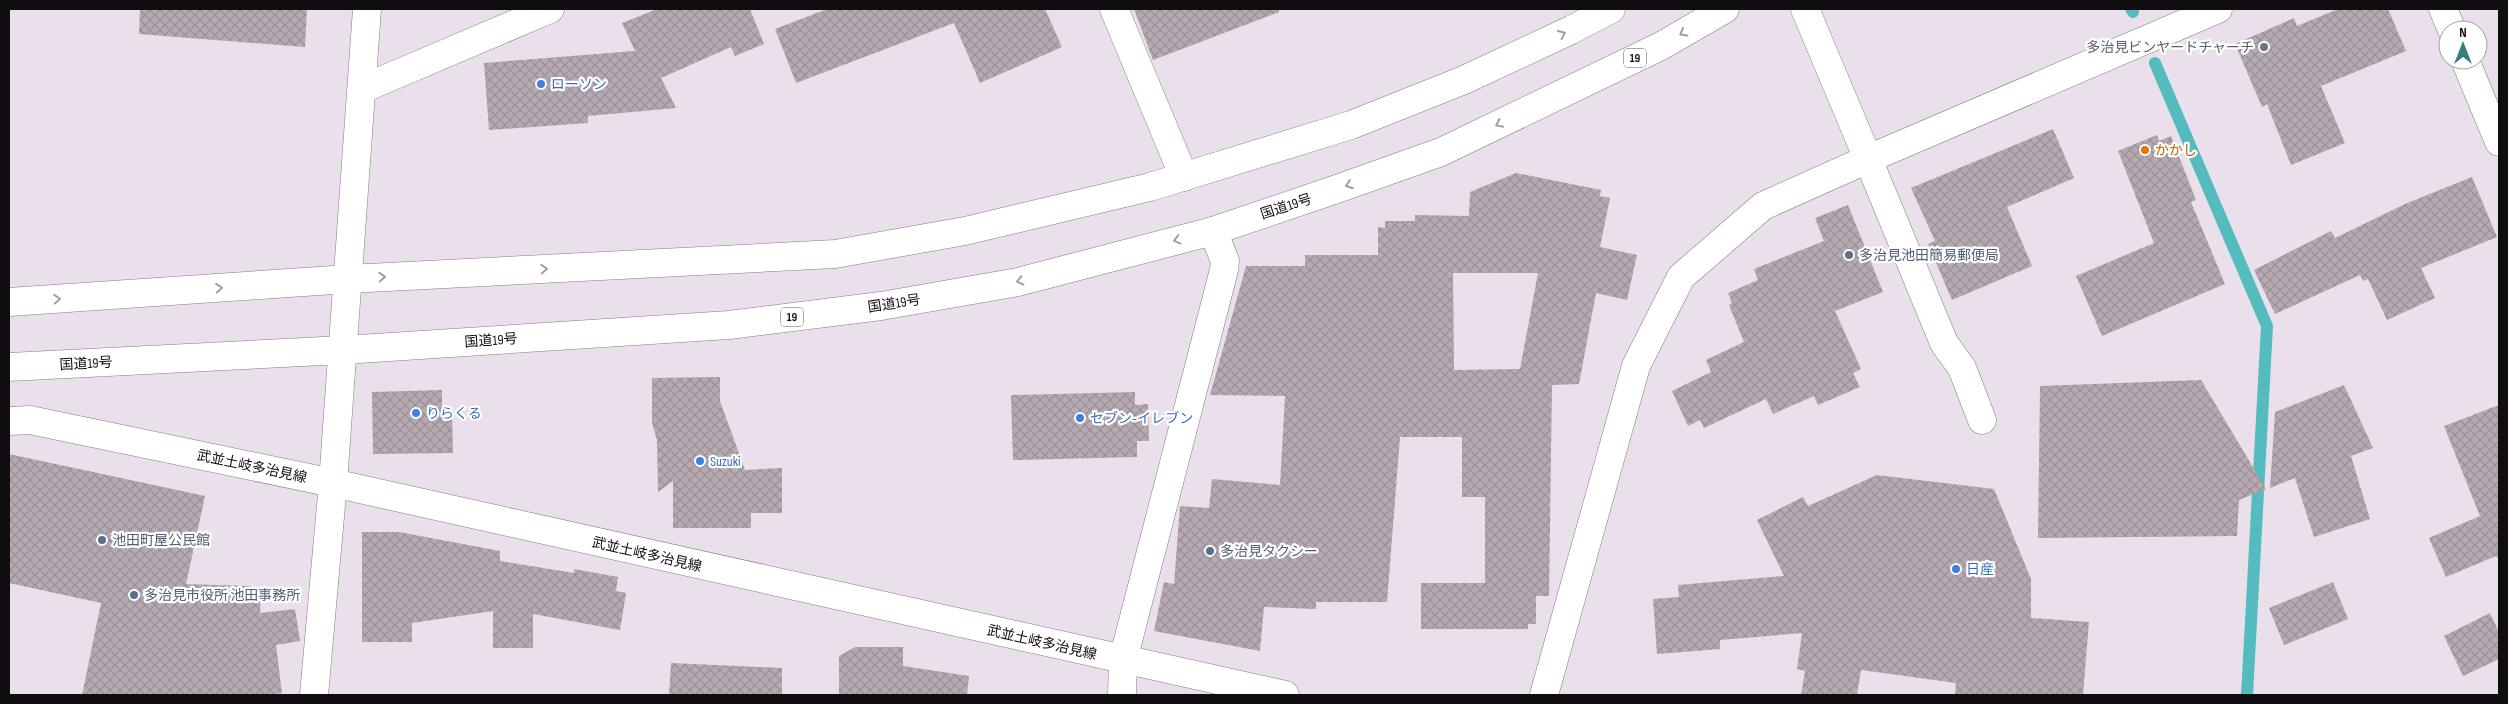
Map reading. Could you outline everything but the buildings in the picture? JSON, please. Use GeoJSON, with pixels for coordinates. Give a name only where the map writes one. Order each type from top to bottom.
{"type":"FeatureCollection","features":[{"type":"Feature","properties":{"kind":"main road"},"geometry":{"type":"LineString","coordinates":[[314,695],[333,484],[367,9]]}},
{"type":"Feature","properties":{"kind":"main road"},"geometry":{"type":"LineString","coordinates":[[362,89],[550,9]]}},
{"type":"Feature","properties":{"kind":"main road"},"geometry":{"type":"LineString","coordinates":[[1114,9],[1184,177]]}},
{"type":"Feature","properties":{"kind":"main road"},"geometry":{"type":"LineString","coordinates":[[9,302],[348,279],[835,254],[965,231],[1184,177],[1351,125],[1464,80],[1571,30],[1610,9]]}},
{"type":"Feature","properties":{"kind":"main road","name":"国道19号"},"geometry":{"type":"LineString","coordinates":[[9,367],[343,350],[729,324],[881,306],[1018,282],[1213,230],[1441,152],[1661,46],[1725,9]]}},
{"type":"Feature","properties":{"kind":"main road"},"geometry":{"type":"LineString","coordinates":[[1805,9],[1944,343],[1962,368],[1982,420]]}},
{"type":"Feature","properties":{"kind":"main road"},"geometry":{"type":"LineString","coordinates":[[1544,695],[1636,366],[1681,277],[1763,206],[2218,9]]}},
{"type":"Feature","properties":{"kind":"main road"},"geometry":{"type":"LineString","coordinates":[[2469,70],[2499,142]]}},
{"type":"Feature","properties":{"kind":"main road"},"geometry":{"type":"LineString","coordinates":[[1122,695],[1123,660],[1224,270],[1225,261],[1213,230]]}},
{"type":"Feature","properties":{"kind":"main road","name":"武並土岐多治見線"},"geometry":{"type":"LineString","coordinates":[[9,421],[30,420],[333,484],[1285,695]]}},
{"type":"Feature","properties":{"kind":"waterway"},"geometry":{"type":"LineString","coordinates":[[2155,63],[2267,326],[2247,695]]}},
{"type":"Feature","properties":{"kind":"place","name":"多治見ビンヤードチャーチ"},"geometry":{"type":"Point","coordinates":[2264,47]}},
{"type":"Feature","properties":{"kind":"place","name":"ローソン"},"geometry":{"type":"Point","coordinates":[541,84]}},
{"type":"Feature","properties":{"kind":"place","name":"かかし"},"geometry":{"type":"Point","coordinates":[2145,150]}},
{"type":"Feature","properties":{"kind":"place","name":"多治見池田簡易郵便局"},"geometry":{"type":"Point","coordinates":[1849,255]}},
{"type":"Feature","properties":{"kind":"place","name":"りらくる"},"geometry":{"type":"Point","coordinates":[416,413]}},
{"type":"Feature","properties":{"kind":"place","name":"セブン-イレブン"},"geometry":{"type":"Point","coordinates":[1080,418]}},
{"type":"Feature","properties":{"kind":"place","name":"Suzuki"},"geometry":{"type":"Point","coordinates":[700,461]}},
{"type":"Feature","properties":{"kind":"place","name":"池田町屋公民館"},"geometry":{"type":"Point","coordinates":[102,540]}},
{"type":"Feature","properties":{"kind":"place","name":"多治見タクシー"},"geometry":{"type":"Point","coordinates":[1210,551]}},
{"type":"Feature","properties":{"kind":"place","name":"日産"},"geometry":{"type":"Point","coordinates":[1956,569]}},
{"type":"Feature","properties":{"kind":"place","name":"多治見市役所 池田事務所"},"geometry":{"type":"Point","coordinates":[134,595]}}]}
